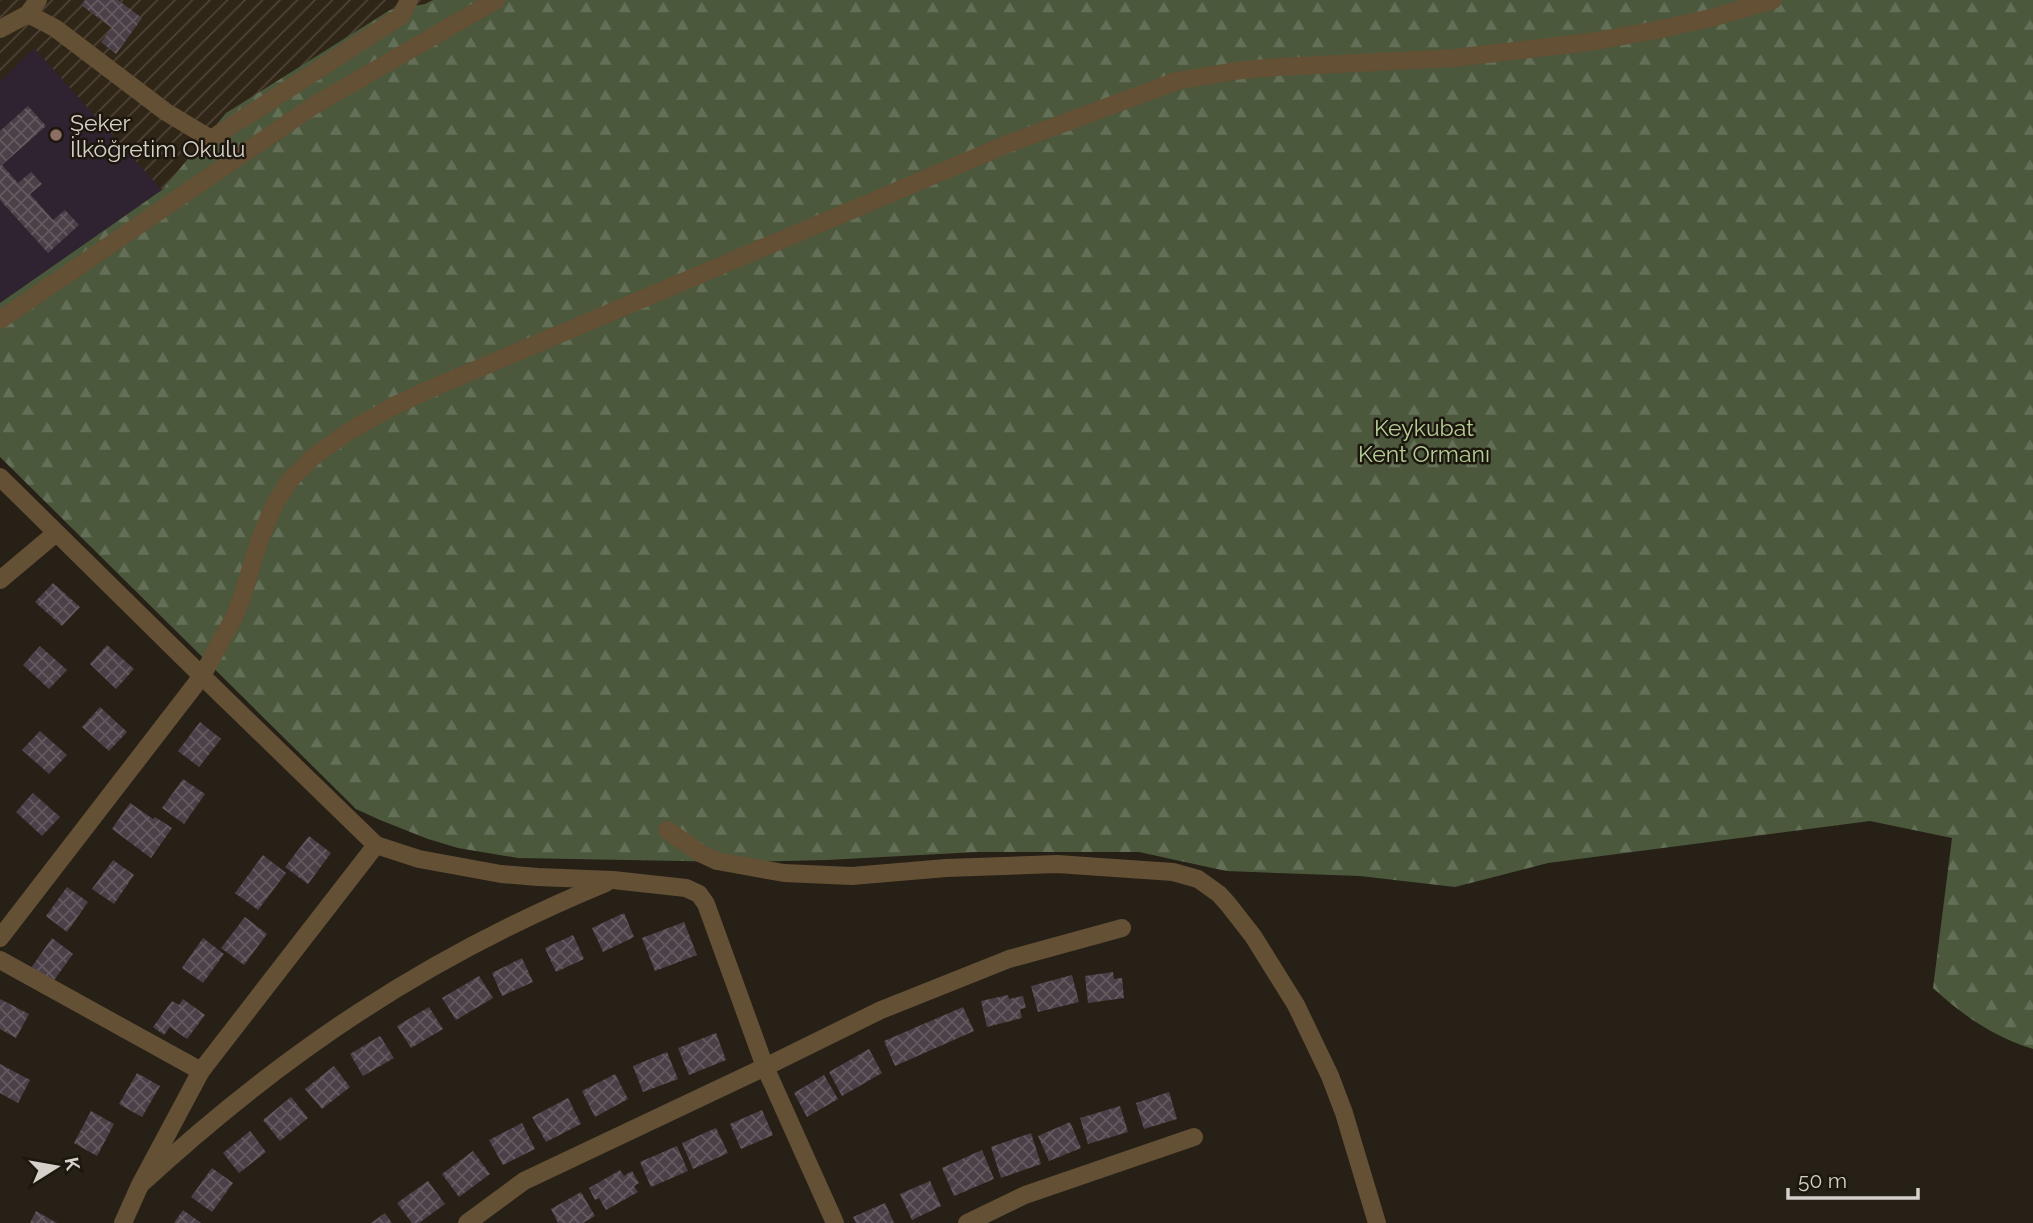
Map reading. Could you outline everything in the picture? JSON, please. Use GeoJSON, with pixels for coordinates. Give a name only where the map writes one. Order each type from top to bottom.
{"type":"FeatureCollection","features":[{"type":"Feature","properties":{"kind":"street"},"geometry":{"type":"LineString","coordinates":[[211,139],[401,16],[409,0]]}},
{"type":"Feature","properties":{"kind":"street"},"geometry":{"type":"LineString","coordinates":[[0,320],[313,107],[496,0]]}},
{"type":"Feature","properties":{"kind":"street"},"geometry":{"type":"LineString","coordinates":[[0,938],[202,676],[233,619],[259,541],[275,503],[291,479],[313,457],[348,432],[392,407],[1005,145],[1177,81],[1273,67],[1454,58],[1590,42],[1684,24],[1773,0]]}},
{"type":"Feature","properties":{"kind":"street"},"geometry":{"type":"LineString","coordinates":[[0,29],[33,7],[55,28],[166,112],[211,139],[243,154]]}},
{"type":"Feature","properties":{"kind":"street"},"geometry":{"type":"LineString","coordinates":[[0,477],[376,845],[419,859],[460,868],[686,888],[703,898],[765,1067],[835,1223]]}},
{"type":"Feature","properties":{"kind":"street"},"geometry":{"type":"LineString","coordinates":[[0,580],[56,533]]}},
{"type":"Feature","properties":{"kind":"street"},"geometry":{"type":"LineString","coordinates":[[667,830],[700,853],[717,861],[784,873],[852,876],[974,866],[1057,864],[1160,871],[1186,875],[1209,885],[1228,904],[1261,947],[1296,1005],[1344,1112],[1377,1223]]}},
{"type":"Feature","properties":{"kind":"street"},"geometry":{"type":"LineString","coordinates":[[123,1223],[140,1185],[201,1071],[376,845]]}},
{"type":"Feature","properties":{"kind":"street"},"geometry":{"type":"LineString","coordinates":[[140,1185],[191,1138],[266,1077],[315,1040],[386,993],[496,932],[613,880]]}},
{"type":"Feature","properties":{"kind":"street"},"geometry":{"type":"LineString","coordinates":[[467,1223],[524,1181],[881,1010],[1009,959],[1122,928]]}},
{"type":"Feature","properties":{"kind":"street"},"geometry":{"type":"LineString","coordinates":[[0,960],[201,1071]]}},
{"type":"Feature","properties":{"kind":"street"},"geometry":{"type":"LineString","coordinates":[[967,1223],[1025,1195],[1194,1137]]}},
{"type":"Feature","properties":{"kind":"shaded area"},"geometry":{"type":"Polygon","coordinates":[[[0,0],[438,0],[277,116],[0,299],[0,0]]]}},
{"type":"Feature","properties":{"kind":"shaded area","name":"Şeker İlköğretim Okulu"},"geometry":{"type":"Polygon","coordinates":[[[34,48],[162,190],[0,303],[0,81],[34,48]]]}},
{"type":"Feature","properties":{"kind":"green space","name":"Keykubat Kent Ormanı"},"geometry":{"type":"Polygon","coordinates":[[[433,0],[2033,0],[2033,1049],[1979,1024],[1933,988],[1952,838],[1870,821],[1548,863],[1455,887],[1360,876],[1226,871],[1139,852],[977,852],[736,862],[518,858],[458,848],[428,839],[356,809],[0,457],[0,303],[162,190],[226,113],[390,10],[433,0]]]}},
{"type":"Feature","properties":{"kind":"building"},"geometry":{"type":"Polygon","coordinates":[[[85,0],[118,0],[142,18],[116,54],[101,42],[112,28],[81,5],[85,0]]]}},
{"type":"Feature","properties":{"kind":"building"},"geometry":{"type":"Polygon","coordinates":[[[28,106],[46,126],[2,165],[18,183],[31,172],[42,184],[30,194],[53,220],[65,210],[79,225],[48,253],[0,200],[0,131],[28,106]]]}},
{"type":"Feature","properties":{"kind":"building"},"geometry":{"type":"Polygon","coordinates":[[[53,583],[80,607],[62,626],[35,602],[53,583]]]}},
{"type":"Feature","properties":{"kind":"building"},"geometry":{"type":"Polygon","coordinates":[[[107,645],[134,669],[116,689],[90,664],[107,645]]]}},
{"type":"Feature","properties":{"kind":"building"},"geometry":{"type":"Polygon","coordinates":[[[40,646],[67,670],[49,689],[23,665],[40,646]]]}},
{"type":"Feature","properties":{"kind":"building"},"geometry":{"type":"Polygon","coordinates":[[[100,707],[127,732],[109,751],[82,727],[100,707]]]}},
{"type":"Feature","properties":{"kind":"building"},"geometry":{"type":"Polygon","coordinates":[[[200,722],[221,739],[199,767],[178,751],[200,722]]]}},
{"type":"Feature","properties":{"kind":"building"},"geometry":{"type":"Polygon","coordinates":[[[40,731],[67,755],[49,774],[22,750],[40,731]]]}},
{"type":"Feature","properties":{"kind":"building"},"geometry":{"type":"Polygon","coordinates":[[[183,779],[205,794],[184,824],[162,808],[183,779]]]}},
{"type":"Feature","properties":{"kind":"building"},"geometry":{"type":"Polygon","coordinates":[[[33,793],[60,817],[42,836],[16,812],[33,793]]]}},
{"type":"Feature","properties":{"kind":"building"},"geometry":{"type":"Polygon","coordinates":[[[130,803],[172,828],[151,858],[112,829],[130,803]]]}},
{"type":"Feature","properties":{"kind":"building"},"geometry":{"type":"Polygon","coordinates":[[[309,836],[331,853],[308,884],[285,867],[309,836]]]}},
{"type":"Feature","properties":{"kind":"building"},"geometry":{"type":"Polygon","coordinates":[[[263,855],[286,873],[258,910],[235,893],[263,855]]]}},
{"type":"Feature","properties":{"kind":"building"},"geometry":{"type":"Polygon","coordinates":[[[113,860],[134,875],[114,904],[92,889],[113,860]]]}},
{"type":"Feature","properties":{"kind":"building"},"geometry":{"type":"Polygon","coordinates":[[[67,887],[88,902],[67,932],[46,916],[67,887]]]}},
{"type":"Feature","properties":{"kind":"building"},"geometry":{"type":"Polygon","coordinates":[[[624,913],[634,937],[603,952],[592,928],[624,913]]]}},
{"type":"Feature","properties":{"kind":"building"},"geometry":{"type":"Polygon","coordinates":[[[245,917],[267,934],[244,965],[221,948],[245,917]]]}},
{"type":"Feature","properties":{"kind":"building"},"geometry":{"type":"Polygon","coordinates":[[[684,922],[697,955],[655,971],[642,938],[684,922]]]}},
{"type":"Feature","properties":{"kind":"building"},"geometry":{"type":"Polygon","coordinates":[[[573,935],[584,959],[556,972],[545,948],[573,935]]]}},
{"type":"Feature","properties":{"kind":"building"},"geometry":{"type":"Polygon","coordinates":[[[52,938],[73,954],[52,983],[31,968],[52,938]]]}},
{"type":"Feature","properties":{"kind":"building"},"geometry":{"type":"Polygon","coordinates":[[[203,938],[224,954],[203,983],[182,968],[203,938]]]}},
{"type":"Feature","properties":{"kind":"building"},"geometry":{"type":"Polygon","coordinates":[[[522,958],[533,982],[502,996],[492,973],[522,958]]]}},
{"type":"Feature","properties":{"kind":"building"},"geometry":{"type":"Polygon","coordinates":[[[1113,972],[1114,979],[1122,978],[1124,998],[1088,1003],[1085,976],[1113,972]]]}},
{"type":"Feature","properties":{"kind":"building"},"geometry":{"type":"Polygon","coordinates":[[[1072,975],[1079,1002],[1038,1012],[1031,986],[1072,975]]]}},
{"type":"Feature","properties":{"kind":"building"},"geometry":{"type":"Polygon","coordinates":[[[479,976],[493,998],[456,1020],[442,998],[479,976]]]}},
{"type":"Feature","properties":{"kind":"building"},"geometry":{"type":"Polygon","coordinates":[[[1008,995],[1009,999],[1023,996],[1026,1008],[1020,1009],[1022,1018],[987,1027],[981,1001],[1008,995]]]}},
{"type":"Feature","properties":{"kind":"building"},"geometry":{"type":"Polygon","coordinates":[[[0,999],[29,1014],[16,1038],[0,1029],[0,999]]]}},
{"type":"Feature","properties":{"kind":"building"},"geometry":{"type":"Polygon","coordinates":[[[183,999],[205,1015],[187,1039],[170,1027],[164,1035],[153,1027],[172,1001],[179,1005],[183,999]]]}},
{"type":"Feature","properties":{"kind":"building"},"geometry":{"type":"Polygon","coordinates":[[[429,1007],[443,1029],[411,1048],[397,1026],[429,1007]]]}},
{"type":"Feature","properties":{"kind":"building"},"geometry":{"type":"Polygon","coordinates":[[[963,1007],[974,1031],[895,1066],[884,1041],[963,1007]]]}},
{"type":"Feature","properties":{"kind":"building"},"geometry":{"type":"Polygon","coordinates":[[[716,1033],[726,1060],[689,1075],[678,1048],[716,1033]]]}},
{"type":"Feature","properties":{"kind":"building"},"geometry":{"type":"Polygon","coordinates":[[[380,1036],[394,1058],[363,1076],[350,1054],[380,1036]]]}},
{"type":"Feature","properties":{"kind":"building"},"geometry":{"type":"Polygon","coordinates":[[[869,1049],[882,1073],[842,1096],[829,1072],[869,1049]]]}},
{"type":"Feature","properties":{"kind":"building"},"geometry":{"type":"Polygon","coordinates":[[[667,1052],[678,1079],[643,1092],[633,1066],[667,1052]]]}},
{"type":"Feature","properties":{"kind":"building"},"geometry":{"type":"Polygon","coordinates":[[[0,1064],[30,1080],[18,1103],[0,1093],[0,1064]]]}},
{"type":"Feature","properties":{"kind":"building"},"geometry":{"type":"Polygon","coordinates":[[[334,1066],[350,1087],[322,1109],[305,1089],[334,1066]]]}},
{"type":"Feature","properties":{"kind":"building"},"geometry":{"type":"Polygon","coordinates":[[[137,1073],[160,1086],[142,1117],[119,1104],[137,1073]]]}},
{"type":"Feature","properties":{"kind":"building"},"geometry":{"type":"Polygon","coordinates":[[[615,1074],[628,1099],[595,1117],[582,1091],[615,1074]]]}},
{"type":"Feature","properties":{"kind":"building"},"geometry":{"type":"Polygon","coordinates":[[[824,1075],[838,1099],[807,1117],[794,1093],[824,1075]]]}},
{"type":"Feature","properties":{"kind":"building"},"geometry":{"type":"Polygon","coordinates":[[[1169,1092],[1177,1119],[1144,1129],[1136,1103],[1169,1092]]]}},
{"type":"Feature","properties":{"kind":"building"},"geometry":{"type":"Polygon","coordinates":[[[291,1097],[308,1118],[280,1141],[263,1120],[291,1097]]]}},
{"type":"Feature","properties":{"kind":"building"},"geometry":{"type":"Polygon","coordinates":[[[568,1098],[581,1124],[546,1142],[532,1117],[568,1098]]]}},
{"type":"Feature","properties":{"kind":"building"},"geometry":{"type":"Polygon","coordinates":[[[1120,1106],[1128,1132],[1088,1144],[1080,1118],[1120,1106]]]}},
{"type":"Feature","properties":{"kind":"building"},"geometry":{"type":"Polygon","coordinates":[[[762,1110],[773,1135],[741,1149],[730,1124],[762,1110]]]}},
{"type":"Feature","properties":{"kind":"building"},"geometry":{"type":"Polygon","coordinates":[[[91,1111],[114,1124],[97,1156],[74,1143],[91,1111]]]}},
{"type":"Feature","properties":{"kind":"building"},"geometry":{"type":"Polygon","coordinates":[[[1070,1122],[1081,1148],[1049,1161],[1038,1136],[1070,1122]]]}},
{"type":"Feature","properties":{"kind":"building"},"geometry":{"type":"Polygon","coordinates":[[[522,1123],[535,1149],[503,1165],[489,1140],[522,1123]]]}},
{"type":"Feature","properties":{"kind":"building"},"geometry":{"type":"Polygon","coordinates":[[[716,1128],[728,1153],[693,1169],[682,1143],[716,1128]]]}},
{"type":"Feature","properties":{"kind":"building"},"geometry":{"type":"Polygon","coordinates":[[[250,1131],[266,1152],[239,1173],[223,1153],[250,1131]]]}},
{"type":"Feature","properties":{"kind":"building"},"geometry":{"type":"Polygon","coordinates":[[[1031,1133],[1041,1164],[1001,1178],[991,1147],[1031,1133]]]}},
{"type":"Feature","properties":{"kind":"building"},"geometry":{"type":"Polygon","coordinates":[[[677,1146],[688,1171],[651,1187],[640,1162],[677,1146]]]}},
{"type":"Feature","properties":{"kind":"building"},"geometry":{"type":"Polygon","coordinates":[[[982,1150],[994,1179],[954,1196],[942,1168],[982,1150]]]}},
{"type":"Feature","properties":{"kind":"building"},"geometry":{"type":"Polygon","coordinates":[[[473,1151],[490,1174],[459,1197],[442,1174],[473,1151]]]}},
{"type":"Feature","properties":{"kind":"building"},"geometry":{"type":"Polygon","coordinates":[[[212,1168],[233,1183],[212,1212],[191,1197],[212,1168]]]}},
{"type":"Feature","properties":{"kind":"building"},"geometry":{"type":"Polygon","coordinates":[[[620,1170],[624,1176],[632,1171],[639,1183],[634,1186],[638,1192],[606,1210],[599,1198],[595,1200],[589,1188],[620,1170]]]}},
{"type":"Feature","properties":{"kind":"building"},"geometry":{"type":"Polygon","coordinates":[[[428,1181],[445,1204],[419,1223],[412,1223],[397,1203],[428,1181]]]}},
{"type":"Feature","properties":{"kind":"building"},"geometry":{"type":"Polygon","coordinates":[[[930,1181],[941,1206],[912,1220],[900,1194],[930,1181]]]}},
{"type":"Feature","properties":{"kind":"building"},"geometry":{"type":"Polygon","coordinates":[[[581,1192],[595,1216],[583,1223],[558,1223],[551,1209],[581,1192]]]}},
{"type":"Feature","properties":{"kind":"building"},"geometry":{"type":"Polygon","coordinates":[[[885,1203],[894,1223],[856,1223],[853,1217],[885,1203]]]}},
{"type":"Feature","properties":{"kind":"building"},"geometry":{"type":"Polygon","coordinates":[[[183,1210],[201,1223],[174,1223],[183,1210]]]}},
{"type":"Feature","properties":{"kind":"building"},"geometry":{"type":"Polygon","coordinates":[[[36,1211],[57,1223],[30,1223],[36,1211]]]}},
{"type":"Feature","properties":{"kind":"building"},"geometry":{"type":"Polygon","coordinates":[[[385,1213],[392,1223],[371,1223],[385,1213]]]}},
{"type":"Feature","properties":{"kind":"place","name":"Şeker İlköğretim Okulu"},"geometry":{"type":"Point","coordinates":[56,135]}}]}
